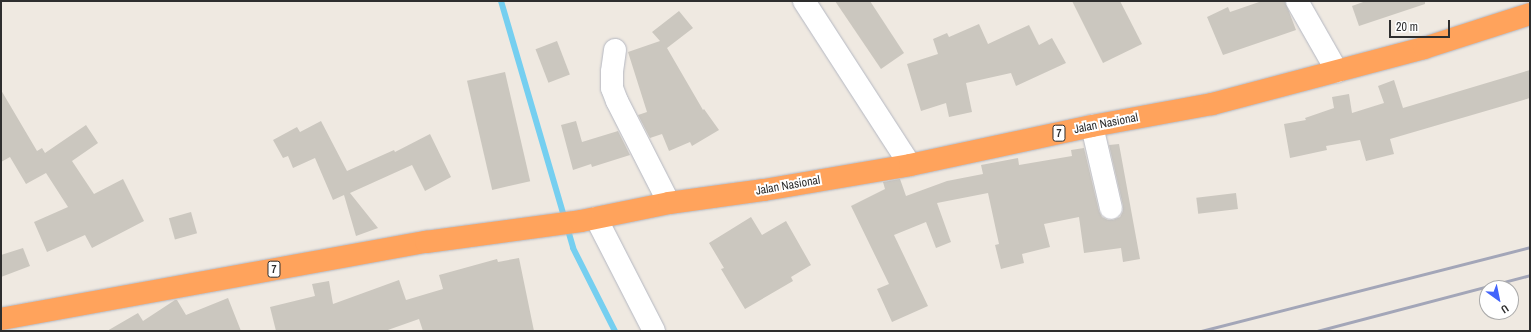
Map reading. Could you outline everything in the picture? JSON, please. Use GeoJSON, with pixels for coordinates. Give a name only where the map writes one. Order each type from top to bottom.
{"type":"FeatureCollection","features":[{"type":"Feature","properties":{"kind":"highway","name":"Jalan Nasional"},"geometry":{"type":"LineString","coordinates":[[589,219],[670,203],[764,190],[910,165],[1092,126],[1212,104],[1424,48],[1530,14]]}},
{"type":"Feature","properties":{"kind":"highway","name":"7"},"geometry":{"type":"LineString","coordinates":[[1,319],[426,242],[589,219]]}},
{"type":"Feature","properties":{"kind":"street"},"geometry":{"type":"LineString","coordinates":[[804,1],[910,165]]}},
{"type":"Feature","properties":{"kind":"street"},"geometry":{"type":"LineString","coordinates":[[1296,1],[1337,71]]}},
{"type":"Feature","properties":{"kind":"street"},"geometry":{"type":"LineString","coordinates":[[615,50],[612,72],[612,88],[617,101],[670,203]]}},
{"type":"Feature","properties":{"kind":"street"},"geometry":{"type":"LineString","coordinates":[[1092,126],[1111,208]]}},
{"type":"Feature","properties":{"kind":"street"},"geometry":{"type":"LineString","coordinates":[[589,219],[654,331]]}},
{"type":"Feature","properties":{"kind":"building"},"geometry":{"type":"Polygon","coordinates":[[[835,1],[870,1],[904,53],[881,69],[835,1]]]}},
{"type":"Feature","properties":{"kind":"building"},"geometry":{"type":"Polygon","coordinates":[[[1072,1],[1120,1],[1142,44],[1103,63],[1072,1]]]}},
{"type":"Feature","properties":{"kind":"building"},"geometry":{"type":"Polygon","coordinates":[[[1262,1],[1285,1],[1296,30],[1223,55],[1207,17],[1228,7],[1230,12],[1262,1]]]}},
{"type":"Feature","properties":{"kind":"building"},"geometry":{"type":"Polygon","coordinates":[[[1366,1],[1425,1],[1425,4],[1359,26],[1352,6],[1366,1]]]}},
{"type":"Feature","properties":{"kind":"building"},"geometry":{"type":"Polygon","coordinates":[[[679,11],[693,28],[667,48],[703,110],[704,109],[719,130],[692,146],[690,142],[669,151],[662,134],[650,138],[638,115],[647,112],[628,52],[660,41],[652,32],[679,11]]]}},
{"type":"Feature","properties":{"kind":"building"},"geometry":{"type":"Polygon","coordinates":[[[979,24],[988,44],[1029,25],[1039,45],[1052,38],[1066,63],[1016,86],[1011,73],[966,83],[972,112],[949,117],[946,103],[921,111],[907,64],[938,54],[933,39],[947,33],[949,37],[979,24]]]}},
{"type":"Feature","properties":{"kind":"building"},"geometry":{"type":"Polygon","coordinates":[[[557,41],[570,75],[548,83],[536,49],[557,41]]]}},
{"type":"Feature","properties":{"kind":"building"},"geometry":{"type":"Polygon","coordinates":[[[1530,70],[1530,98],[1390,139],[1394,154],[1366,161],[1360,140],[1326,146],[1327,150],[1290,158],[1284,124],[1306,120],[1305,118],[1334,108],[1332,97],[1349,94],[1352,113],[1384,103],[1378,86],[1394,80],[1403,108],[1530,70]]]}},
{"type":"Feature","properties":{"kind":"building"},"geometry":{"type":"Polygon","coordinates":[[[505,72],[530,181],[492,190],[467,81],[505,72]]]}},
{"type":"Feature","properties":{"kind":"building"},"geometry":{"type":"Polygon","coordinates":[[[1,90],[37,151],[42,148],[45,153],[86,125],[98,143],[72,161],[94,194],[123,179],[144,221],[92,248],[85,235],[47,252],[34,222],[68,207],[46,173],[26,184],[10,157],[1,162],[1,90]]]}},
{"type":"Feature","properties":{"kind":"building"},"geometry":{"type":"Polygon","coordinates":[[[321,121],[347,171],[394,150],[395,152],[430,134],[451,177],[425,191],[412,165],[350,193],[378,228],[356,236],[344,195],[333,200],[315,158],[293,168],[288,156],[283,158],[273,140],[297,127],[300,132],[321,121]]]}},
{"type":"Feature","properties":{"kind":"building"},"geometry":{"type":"Polygon","coordinates":[[[576,121],[582,142],[618,131],[630,155],[592,167],[591,164],[573,170],[561,125],[576,121]]]}},
{"type":"Feature","properties":{"kind":"building"},"geometry":{"type":"Polygon","coordinates":[[[1119,144],[1140,259],[1123,262],[1121,248],[1084,253],[1079,217],[1044,224],[1050,247],[1022,254],[1024,263],[1001,269],[995,245],[999,244],[988,193],[937,203],[951,242],[936,248],[926,222],[894,235],[928,306],[892,322],[877,289],[889,284],[851,206],[885,189],[883,182],[900,179],[906,196],[947,181],[983,174],[981,165],[1018,158],[1019,165],[1072,156],[1071,150],[1084,148],[1099,211],[1102,217],[1108,220],[1113,220],[1120,217],[1123,211],[1123,206],[1109,145],[1119,144]]]}},
{"type":"Feature","properties":{"kind":"building"},"geometry":{"type":"Polygon","coordinates":[[[1236,193],[1238,209],[1198,214],[1196,198],[1236,193]]]}},
{"type":"Feature","properties":{"kind":"building"},"geometry":{"type":"Polygon","coordinates":[[[191,212],[197,233],[175,239],[169,218],[191,212]]]}},
{"type":"Feature","properties":{"kind":"building"},"geometry":{"type":"Polygon","coordinates":[[[751,217],[762,235],[786,221],[811,265],[791,277],[793,281],[745,309],[721,269],[724,268],[709,243],[751,217]]]}},
{"type":"Feature","properties":{"kind":"building"},"geometry":{"type":"Polygon","coordinates":[[[23,248],[30,266],[1,277],[1,255],[23,248]]]}},
{"type":"Feature","properties":{"kind":"building"},"geometry":{"type":"Polygon","coordinates":[[[519,258],[534,331],[423,331],[419,319],[385,331],[276,331],[270,307],[315,296],[312,284],[329,281],[333,304],[399,280],[406,300],[443,289],[439,275],[497,259],[498,262],[519,258]]]}},
{"type":"Feature","properties":{"kind":"building"},"geometry":{"type":"Polygon","coordinates":[[[228,298],[241,331],[107,331],[138,313],[143,321],[175,300],[177,300],[186,315],[228,298]]]}},
{"type":"Feature","properties":{"kind":"waterway"},"geometry":{"type":"LineString","coordinates":[[501,1],[573,248],[615,331]]}},
{"type":"Feature","properties":{"kind":"railway"},"geometry":{"type":"LineString","coordinates":[[1201,331],[1530,247]]}},
{"type":"Feature","properties":{"kind":"railway"},"geometry":{"type":"LineString","coordinates":[[1317,331],[1530,275]]}}]}
